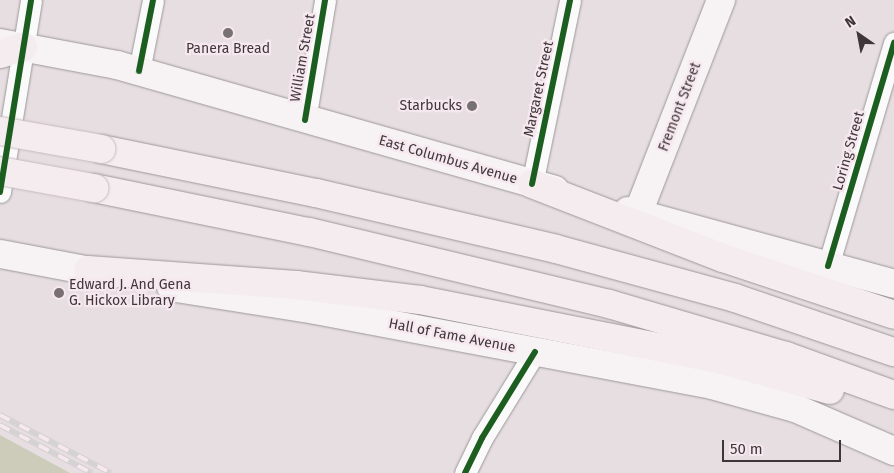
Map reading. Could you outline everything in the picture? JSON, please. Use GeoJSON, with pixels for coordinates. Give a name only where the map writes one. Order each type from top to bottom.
{"type":"FeatureCollection","features":[{"type":"Feature","properties":{"kind":"highway"},"geometry":{"type":"LineString","coordinates":[[0,132],[101,149],[316,193],[565,252],[735,298],[894,352]]}},
{"type":"Feature","properties":{"kind":"highway"},"geometry":{"type":"LineString","coordinates":[[0,171],[94,188],[335,238],[600,302],[786,356],[894,396]]}},
{"type":"Feature","properties":{"kind":"highway"},"geometry":{"type":"LineString","coordinates":[[532,184],[722,258],[894,315]]}},
{"type":"Feature","properties":{"kind":"highway"},"geometry":{"type":"LineString","coordinates":[[88,270],[296,285],[420,300],[722,360],[894,410]]}},
{"type":"Feature","properties":{"kind":"main road","name":"Fremont Street"},"geometry":{"type":"LineString","coordinates":[[638,213],[721,0]]}},
{"type":"Feature","properties":{"kind":"main road","name":"East Columbus Avenue"},"geometry":{"type":"LineString","coordinates":[[8,48],[139,71],[305,120],[894,284]]}},
{"type":"Feature","properties":{"kind":"main road","name":"Hall of Fame Avenue"},"geometry":{"type":"LineString","coordinates":[[0,254],[535,352],[758,397],[821,418],[894,451]]}},
{"type":"Feature","properties":{"kind":"street"},"geometry":{"type":"LineString","coordinates":[[0,192],[8,48],[30,0]]}},
{"type":"Feature","properties":{"kind":"street"},"geometry":{"type":"LineString","coordinates":[[139,71],[153,0]]}},
{"type":"Feature","properties":{"kind":"street","name":"William Street"},"geometry":{"type":"LineString","coordinates":[[305,120],[325,0]]}},
{"type":"Feature","properties":{"kind":"street","name":"Margaret Street"},"geometry":{"type":"LineString","coordinates":[[532,184],[570,0]]}},
{"type":"Feature","properties":{"kind":"street","name":"Loring Street"},"geometry":{"type":"LineString","coordinates":[[828,266],[894,43]]}},
{"type":"Feature","properties":{"kind":"street"},"geometry":{"type":"LineString","coordinates":[[465,473],[482,438],[535,352]]}},
{"type":"Feature","properties":{"kind":"shaded area"},"geometry":{"type":"Polygon","coordinates":[[[0,435],[70,473],[0,473],[0,435]]]}},
{"type":"Feature","properties":{"kind":"railway"},"geometry":{"type":"LineString","coordinates":[[0,415],[111,473]]}},
{"type":"Feature","properties":{"kind":"railway"},"geometry":{"type":"LineString","coordinates":[[0,425],[92,473]]}},
{"type":"Feature","properties":{"kind":"cycle path"},"geometry":{"type":"LineString","coordinates":[[0,192],[31,0]]}},
{"type":"Feature","properties":{"kind":"cycle path"},"geometry":{"type":"LineString","coordinates":[[139,71],[153,0]]}},
{"type":"Feature","properties":{"kind":"cycle path"},"geometry":{"type":"LineString","coordinates":[[305,120],[325,0]]}},
{"type":"Feature","properties":{"kind":"cycle path"},"geometry":{"type":"LineString","coordinates":[[532,184],[570,0]]}},
{"type":"Feature","properties":{"kind":"cycle path"},"geometry":{"type":"LineString","coordinates":[[828,266],[894,43]]}},
{"type":"Feature","properties":{"kind":"cycle path"},"geometry":{"type":"LineString","coordinates":[[465,473],[482,438],[535,352]]}},
{"type":"Feature","properties":{"kind":"place","name":"Panera Bread"},"geometry":{"type":"Point","coordinates":[228,33]}},
{"type":"Feature","properties":{"kind":"place","name":"Starbucks"},"geometry":{"type":"Point","coordinates":[472,106]}},
{"type":"Feature","properties":{"kind":"place","name":"Edward J. And Gena G. Hickox Library"},"geometry":{"type":"Point","coordinates":[59,293]}}]}
